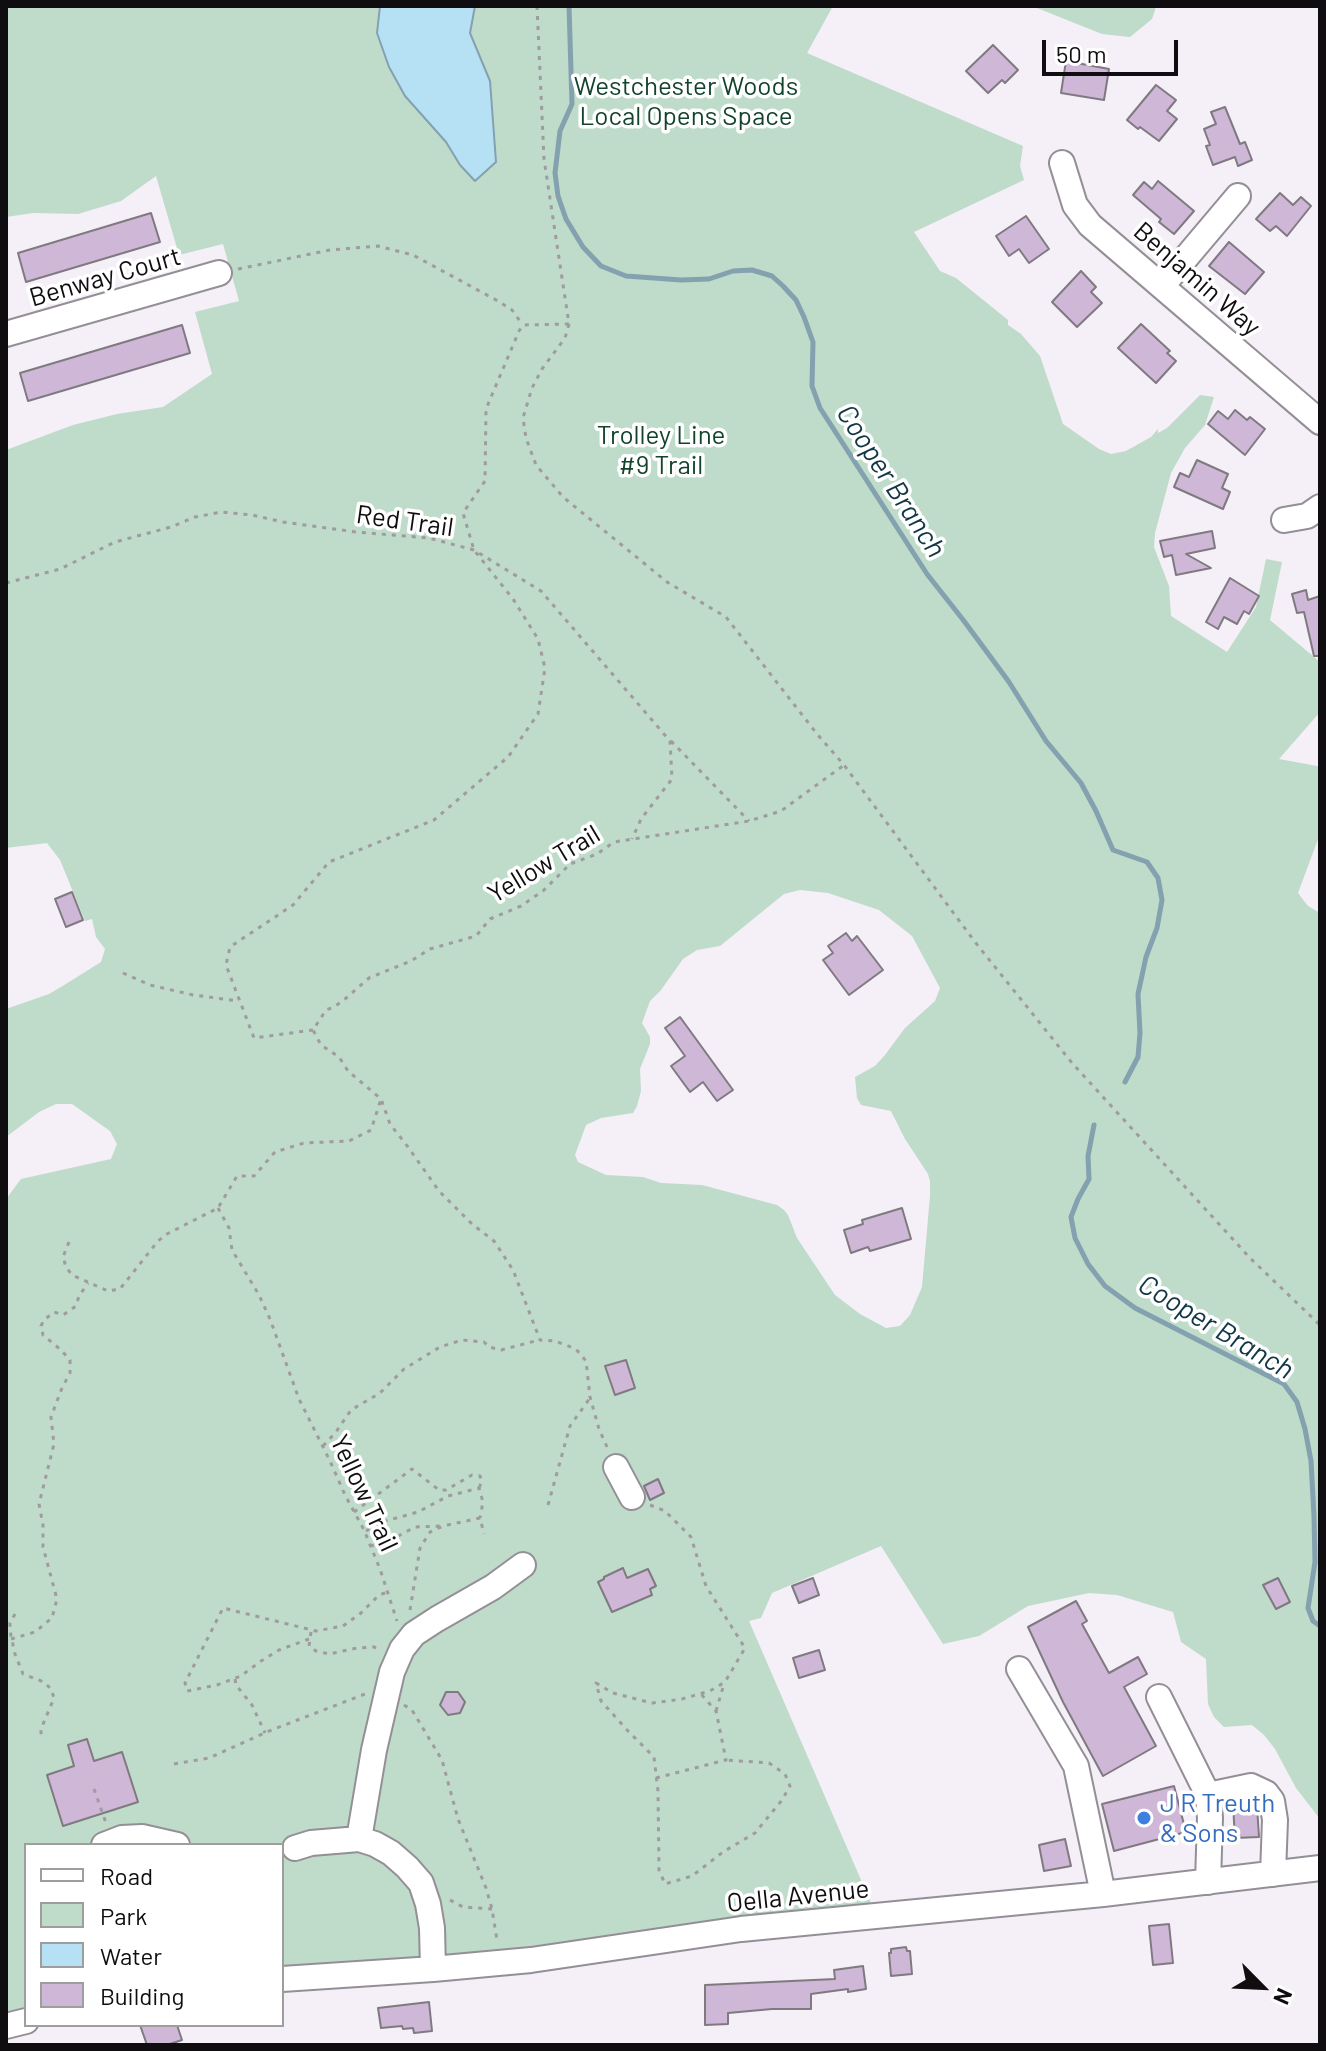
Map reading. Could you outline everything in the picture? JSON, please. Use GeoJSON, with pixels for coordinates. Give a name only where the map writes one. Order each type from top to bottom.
{"type":"FeatureCollection","features":[{"type":"Feature","properties":{"kind":"street","name":"Benjamin Way"},"geometry":{"type":"LineString","coordinates":[[1062,163],[1075,205],[1090,225],[1320,422]]}},
{"type":"Feature","properties":{"kind":"street"},"geometry":{"type":"LineString","coordinates":[[1162,286],[1238,196]]}},
{"type":"Feature","properties":{"kind":"street","name":"Benway Court"},"geometry":{"type":"LineString","coordinates":[[6,334],[229,271]]}},
{"type":"Feature","properties":{"kind":"street"},"geometry":{"type":"LineString","coordinates":[[1284,520],[1307,516],[1320,507]]}},
{"type":"Feature","properties":{"kind":"street"},"geometry":{"type":"LineString","coordinates":[[616,1467],[632,1497]]}},
{"type":"Feature","properties":{"kind":"street"},"geometry":{"type":"LineString","coordinates":[[359,1839],[374,1750],[400,1653],[414,1634],[493,1587],[523,1565]]}},
{"type":"Feature","properties":{"kind":"street"},"geometry":{"type":"LineString","coordinates":[[1019,1669],[1076,1766],[1103,1894]]}},
{"type":"Feature","properties":{"kind":"street"},"geometry":{"type":"LineString","coordinates":[[1159,1697],[1208,1795],[1208,1882]]}},
{"type":"Feature","properties":{"kind":"street"},"geometry":{"type":"LineString","coordinates":[[1208,1795],[1251,1786],[1266,1793],[1272,1801],[1275,1820],[1273,1874]]}},
{"type":"Feature","properties":{"kind":"street"},"geometry":{"type":"LineString","coordinates":[[110,1843],[122,1838],[142,1837],[168,1843]]}},
{"type":"Feature","properties":{"kind":"street"},"geometry":{"type":"LineString","coordinates":[[295,1848],[311,1843],[359,1839],[391,1853],[407,1867],[421,1883],[428,1904],[433,1969]]}},
{"type":"Feature","properties":{"kind":"street","name":"Oella Avenue"},"geometry":{"type":"LineString","coordinates":[[284,1979],[499,1963],[741,1929],[1103,1894],[1320,1868]]}},
{"type":"Feature","properties":{"kind":"path"},"geometry":{"type":"LineString","coordinates":[[537,6],[544,159],[569,324],[565,338],[532,388],[523,418],[526,438],[536,465],[563,497],[667,582],[726,617],[844,765],[975,942],[1072,1063],[1250,1258],[1320,1325]]}},
{"type":"Feature","properties":{"kind":"path"},"geometry":{"type":"LineString","coordinates":[[229,271],[330,250],[378,246],[413,255],[498,301],[512,310],[523,325]]}},
{"type":"Feature","properties":{"kind":"path"},"geometry":{"type":"LineString","coordinates":[[523,325],[569,324]]}},
{"type":"Feature","properties":{"kind":"path"},"geometry":{"type":"LineString","coordinates":[[523,325],[486,409],[485,481],[463,513],[474,550],[513,599],[538,639],[545,668],[538,714],[508,757],[434,820],[329,862],[293,905],[230,947],[226,965],[254,1038],[313,1030],[321,1045],[339,1057],[348,1071],[381,1099],[390,1124],[439,1191],[501,1251],[513,1270],[540,1340]]}},
{"type":"Feature","properties":{"kind":"path","name":"Red Trail"},"geometry":{"type":"LineString","coordinates":[[6,583],[60,569],[115,542],[195,517],[222,512],[356,532],[429,538],[474,550],[541,591],[670,741],[749,821]]}},
{"type":"Feature","properties":{"kind":"path"},"geometry":{"type":"LineString","coordinates":[[632,839],[641,819],[672,779],[670,741]]}},
{"type":"Feature","properties":{"kind":"path","name":"Yellow Trail"},"geometry":{"type":"LineString","coordinates":[[313,1030],[326,1010],[345,999],[369,978],[411,961],[430,949],[476,936],[490,919],[521,906],[544,890],[570,864],[597,854],[614,842],[749,821],[781,811],[844,765]]}},
{"type":"Feature","properties":{"kind":"path"},"geometry":{"type":"LineString","coordinates":[[123,973],[150,985],[239,1001]]}},
{"type":"Feature","properties":{"kind":"path"},"geometry":{"type":"LineString","coordinates":[[69,1242],[63,1257],[72,1275],[108,1291],[120,1289],[158,1241],[218,1208],[237,1176],[254,1176],[275,1152],[304,1143],[349,1141],[371,1130],[381,1099]]}},
{"type":"Feature","properties":{"kind":"path","name":"Yellow Trail"},"geometry":{"type":"LineString","coordinates":[[218,1208],[229,1228],[232,1250],[270,1319],[299,1399],[364,1532],[397,1620]]}},
{"type":"Feature","properties":{"kind":"path"},"geometry":{"type":"LineString","coordinates":[[11,1639],[35,1632],[52,1618],[57,1599],[43,1547],[39,1504],[54,1444],[51,1417],[70,1373],[70,1360],[43,1335],[41,1326],[54,1312],[63,1315],[76,1306],[88,1283]]}},
{"type":"Feature","properties":{"kind":"path"},"geometry":{"type":"LineString","coordinates":[[323,1446],[351,1410],[380,1393],[404,1369],[440,1347],[462,1340],[484,1342],[501,1350],[540,1340],[555,1341],[576,1349],[586,1361],[590,1397],[599,1429],[616,1467]]}},
{"type":"Feature","properties":{"kind":"path"},"geometry":{"type":"LineString","coordinates":[[548,1505],[570,1426],[590,1397]]}},
{"type":"Feature","properties":{"kind":"path"},"geometry":{"type":"LineString","coordinates":[[354,1512],[412,1469],[439,1490],[446,1490],[472,1475],[480,1476],[483,1502],[480,1518],[484,1534]]}},
{"type":"Feature","properties":{"kind":"path"},"geometry":{"type":"LineString","coordinates":[[364,1532],[382,1522],[418,1512],[448,1496],[479,1488]]}},
{"type":"Feature","properties":{"kind":"path"},"geometry":{"type":"LineString","coordinates":[[632,1497],[665,1511],[691,1537],[706,1586],[745,1648],[725,1682],[716,1711],[726,1760]]}},
{"type":"Feature","properties":{"kind":"path"},"geometry":{"type":"LineString","coordinates":[[370,1546],[385,1543],[415,1527],[443,1526],[480,1518]]}},
{"type":"Feature","properties":{"kind":"path"},"geometry":{"type":"LineString","coordinates":[[311,1631],[309,1646],[316,1651],[329,1654],[374,1647],[400,1653],[420,1548],[430,1532],[443,1526]]}},
{"type":"Feature","properties":{"kind":"path"},"geometry":{"type":"LineString","coordinates":[[309,1639],[279,1650],[235,1679],[187,1691],[185,1683],[223,1608],[316,1631],[343,1626],[379,1595],[388,1592]]}},
{"type":"Feature","properties":{"kind":"path"},"geometry":{"type":"LineString","coordinates":[[15,1614],[10,1623],[11,1639],[23,1674],[44,1682],[54,1698],[41,1729],[41,1738]]}},
{"type":"Feature","properties":{"kind":"path"},"geometry":{"type":"LineString","coordinates":[[235,1679],[265,1733]]}},
{"type":"Feature","properties":{"kind":"path"},"geometry":{"type":"LineString","coordinates":[[174,1764],[209,1758],[390,1682]]}},
{"type":"Feature","properties":{"kind":"path"},"geometry":{"type":"LineString","coordinates":[[656,1778],[726,1760],[769,1763],[785,1774],[790,1786],[782,1800],[755,1833],[692,1876],[665,1884],[659,1870],[654,1757],[601,1701],[596,1683],[613,1693],[652,1703],[701,1694],[725,1682]]}},
{"type":"Feature","properties":{"kind":"path"},"geometry":{"type":"LineString","coordinates":[[701,1694],[716,1711]]}},
{"type":"Feature","properties":{"kind":"path"},"geometry":{"type":"LineString","coordinates":[[412,1710],[442,1760],[458,1819],[492,1909],[499,1963]]}},
{"type":"Feature","properties":{"kind":"path"},"geometry":{"type":"LineString","coordinates":[[94,1789],[108,1843]]}},
{"type":"Feature","properties":{"kind":"path"},"geometry":{"type":"LineString","coordinates":[[421,1883],[463,1907],[492,1909]]}},
{"type":"Feature","properties":{"kind":"green space"},"geometry":{"type":"Polygon","coordinates":[[[6,6],[833,6],[807,53],[1023,146],[1020,166],[1024,180],[914,232],[940,271],[956,278],[1008,320],[1008,325],[1021,334],[1040,356],[1063,424],[1099,449],[1111,454],[1126,451],[1151,437],[1158,429],[1158,433],[1167,428],[1200,395],[1214,397],[1205,425],[1185,448],[1171,473],[1155,533],[1154,547],[1169,586],[1171,616],[1227,652],[1256,607],[1266,559],[1282,562],[1270,620],[1320,662],[1320,712],[1279,759],[1320,769],[1320,834],[1298,893],[1308,906],[1320,913],[1320,1819],[1296,1788],[1264,1735],[1252,1725],[1224,1727],[1214,1717],[1208,1704],[1206,1659],[1181,1642],[1173,1612],[1117,1595],[1089,1593],[1028,1606],[979,1636],[943,1644],[881,1546],[772,1593],[761,1618],[749,1621],[874,1910],[284,1975],[284,1843],[24,1843],[24,2012],[6,2017],[6,1199],[21,1179],[111,1159],[117,1144],[110,1131],[72,1104],[56,1104],[39,1112],[6,1137],[6,1009],[61,987],[101,962],[105,949],[96,937],[92,919],[85,921],[60,860],[47,843],[6,848],[6,450],[73,425],[163,407],[212,374],[195,312],[239,301],[223,244],[179,255],[156,176],[121,201],[78,214],[33,213],[6,217],[6,6]],[[800,890],[784,894],[720,946],[697,950],[683,959],[650,1001],[642,1023],[650,1037],[650,1044],[640,1069],[641,1091],[637,1106],[633,1113],[601,1118],[586,1125],[575,1155],[578,1162],[606,1175],[702,1185],[777,1205],[788,1215],[797,1238],[835,1295],[886,1328],[900,1326],[910,1315],[922,1287],[930,1181],[891,1111],[861,1105],[857,1098],[855,1077],[875,1066],[905,1028],[935,1001],[940,988],[912,936],[879,910],[828,893],[800,890]]]}},
{"type":"Feature","properties":{"kind":"green space"},"geometry":{"type":"Polygon","coordinates":[[[1032,6],[1156,7],[1152,19],[1130,37],[1102,34],[1032,6]]]}},
{"type":"Feature","properties":{"kind":"water"},"geometry":{"type":"Polygon","coordinates":[[[380,6],[475,6],[470,33],[490,81],[496,162],[475,181],[460,165],[446,142],[405,96],[389,67],[377,33],[380,6]]]}},
{"type":"Feature","properties":{"kind":"building"},"geometry":{"type":"Polygon","coordinates":[[[993,45],[1018,70],[1005,83],[1002,80],[988,93],[966,71],[993,45]]]}},
{"type":"Feature","properties":{"kind":"building"},"geometry":{"type":"Polygon","coordinates":[[[1066,61],[1109,69],[1104,100],[1061,93],[1066,61]]]}},
{"type":"Feature","properties":{"kind":"building"},"geometry":{"type":"Polygon","coordinates":[[[1156,85],[1176,100],[1167,111],[1177,119],[1159,141],[1127,120],[1156,85]]]}},
{"type":"Feature","properties":{"kind":"building"},"geometry":{"type":"Polygon","coordinates":[[[1225,107],[1240,144],[1245,142],[1252,160],[1238,166],[1235,157],[1213,165],[1206,146],[1210,145],[1204,129],[1216,124],[1211,112],[1225,107]]]}},
{"type":"Feature","properties":{"kind":"building"},"geometry":{"type":"Polygon","coordinates":[[[1158,181],[1194,211],[1174,234],[1133,195],[1144,182],[1152,189],[1158,181]]]}},
{"type":"Feature","properties":{"kind":"building"},"geometry":{"type":"Polygon","coordinates":[[[1280,193],[1293,205],[1301,197],[1311,206],[1287,236],[1276,226],[1270,231],[1256,219],[1280,193]]]}},
{"type":"Feature","properties":{"kind":"building"},"geometry":{"type":"Polygon","coordinates":[[[151,213],[160,242],[26,282],[18,253],[151,213]]]}},
{"type":"Feature","properties":{"kind":"building"},"geometry":{"type":"Polygon","coordinates":[[[1026,216],[1049,249],[1029,263],[1019,249],[1009,256],[996,236],[1026,216]]]}},
{"type":"Feature","properties":{"kind":"building"},"geometry":{"type":"Polygon","coordinates":[[[1229,242],[1264,272],[1245,294],[1209,266],[1229,242]]]}},
{"type":"Feature","properties":{"kind":"building"},"geometry":{"type":"Polygon","coordinates":[[[1081,271],[1096,287],[1091,292],[1102,303],[1077,327],[1052,302],[1081,271]]]}},
{"type":"Feature","properties":{"kind":"building"},"geometry":{"type":"Polygon","coordinates":[[[1141,324],[1170,351],[1167,353],[1176,361],[1156,383],[1118,348],[1141,324]]]}},
{"type":"Feature","properties":{"kind":"building"},"geometry":{"type":"Polygon","coordinates":[[[182,325],[190,353],[28,401],[20,373],[182,325]]]}},
{"type":"Feature","properties":{"kind":"building"},"geometry":{"type":"Polygon","coordinates":[[[1235,410],[1265,429],[1245,455],[1208,424],[1218,411],[1228,419],[1235,410]]]}},
{"type":"Feature","properties":{"kind":"building"},"geometry":{"type":"Polygon","coordinates":[[[1197,460],[1228,474],[1222,488],[1230,492],[1223,509],[1174,487],[1180,473],[1189,477],[1197,460]]]}},
{"type":"Feature","properties":{"kind":"building"},"geometry":{"type":"Polygon","coordinates":[[[1212,531],[1215,548],[1186,554],[1211,568],[1176,575],[1172,555],[1164,557],[1160,541],[1212,531]]]}},
{"type":"Feature","properties":{"kind":"building"},"geometry":{"type":"Polygon","coordinates":[[[1230,578],[1259,596],[1249,614],[1244,611],[1237,624],[1224,617],[1218,629],[1206,622],[1230,578]]]}},
{"type":"Feature","properties":{"kind":"building"},"geometry":{"type":"Polygon","coordinates":[[[1306,590],[1308,600],[1320,596],[1320,656],[1314,656],[1304,612],[1297,613],[1292,594],[1306,590]]]}},
{"type":"Feature","properties":{"kind":"building"},"geometry":{"type":"Polygon","coordinates":[[[72,892],[83,920],[66,927],[55,899],[72,892]]]}},
{"type":"Feature","properties":{"kind":"building"},"geometry":{"type":"Polygon","coordinates":[[[846,933],[852,941],[857,936],[883,970],[849,995],[823,960],[833,953],[828,946],[846,933]]]}},
{"type":"Feature","properties":{"kind":"building"},"geometry":{"type":"Polygon","coordinates":[[[680,1017],[733,1090],[717,1101],[703,1082],[690,1092],[671,1066],[685,1056],[665,1028],[680,1017]]]}},
{"type":"Feature","properties":{"kind":"building"},"geometry":{"type":"Polygon","coordinates":[[[902,1208],[911,1239],[851,1253],[844,1230],[863,1224],[862,1220],[902,1208]]]}},
{"type":"Feature","properties":{"kind":"building"},"geometry":{"type":"Polygon","coordinates":[[[626,1360],[635,1388],[615,1395],[605,1366],[626,1360]]]}},
{"type":"Feature","properties":{"kind":"building"},"geometry":{"type":"Polygon","coordinates":[[[658,1479],[664,1493],[650,1500],[644,1486],[658,1479]]]}},
{"type":"Feature","properties":{"kind":"building"},"geometry":{"type":"Polygon","coordinates":[[[623,1568],[627,1578],[648,1569],[656,1586],[650,1589],[652,1595],[612,1612],[598,1582],[623,1568]]]}},
{"type":"Feature","properties":{"kind":"building"},"geometry":{"type":"Polygon","coordinates":[[[813,1578],[819,1595],[799,1603],[792,1586],[813,1578]]]}},
{"type":"Feature","properties":{"kind":"building"},"geometry":{"type":"Polygon","coordinates":[[[1278,1578],[1290,1602],[1276,1609],[1263,1585],[1278,1578]]]}},
{"type":"Feature","properties":{"kind":"building"},"geometry":{"type":"Polygon","coordinates":[[[1076,1601],[1087,1621],[1082,1624],[1109,1673],[1138,1657],[1147,1674],[1124,1687],[1156,1746],[1103,1776],[1063,1702],[1028,1627],[1076,1601]]]}},
{"type":"Feature","properties":{"kind":"building"},"geometry":{"type":"Polygon","coordinates":[[[819,1650],[825,1670],[799,1678],[793,1658],[819,1650]]]}},
{"type":"Feature","properties":{"kind":"building"},"geometry":{"type":"Polygon","coordinates":[[[446,1692],[458,1692],[465,1702],[460,1713],[448,1715],[440,1705],[446,1692]]]}},
{"type":"Feature","properties":{"kind":"building"},"geometry":{"type":"Polygon","coordinates":[[[87,1739],[94,1761],[122,1752],[138,1802],[63,1826],[47,1775],[74,1766],[68,1745],[87,1739]]]}},
{"type":"Feature","properties":{"kind":"building","name":"J R Treuth & Sons"},"geometry":{"type":"Polygon","coordinates":[[[1174,1786],[1186,1832],[1114,1851],[1102,1804],[1174,1786]]]}},
{"type":"Feature","properties":{"kind":"building"},"geometry":{"type":"Polygon","coordinates":[[[1249,1802],[1257,1806],[1259,1837],[1235,1838],[1233,1805],[1249,1802]]]}},
{"type":"Feature","properties":{"kind":"building"},"geometry":{"type":"Polygon","coordinates":[[[1065,1839],[1071,1866],[1044,1871],[1039,1845],[1065,1839]]]}},
{"type":"Feature","properties":{"kind":"building"},"geometry":{"type":"Polygon","coordinates":[[[1169,1924],[1173,1963],[1153,1965],[1149,1926],[1169,1924]]]}},
{"type":"Feature","properties":{"kind":"building"},"geometry":{"type":"Polygon","coordinates":[[[906,1947],[910,1951],[912,1974],[891,1976],[891,1949],[906,1947]]]}},
{"type":"Feature","properties":{"kind":"building"},"geometry":{"type":"Polygon","coordinates":[[[863,1966],[866,1989],[811,1994],[811,2009],[728,2013],[728,2024],[705,2025],[705,1985],[835,1979],[834,1970],[863,1966]]]}},
{"type":"Feature","properties":{"kind":"building"},"geometry":{"type":"Polygon","coordinates":[[[429,2002],[432,2031],[414,2033],[413,2028],[403,2029],[402,2026],[381,2028],[378,2008],[429,2002]]]}},
{"type":"Feature","properties":{"kind":"building"},"geometry":{"type":"Polygon","coordinates":[[[141,2027],[178,2027],[182,2040],[167,2045],[147,2045],[141,2027]]]}},
{"type":"Feature","properties":{"kind":"waterway","name":"Cooper Branch"},"geometry":{"type":"LineString","coordinates":[[569,6],[572,104],[560,131],[555,173],[558,196],[566,219],[583,247],[601,266],[626,276],[709,279],[733,271],[752,270],[772,276],[796,300],[813,342],[812,386],[820,408],[927,574],[1009,682],[1046,741],[1081,783],[1113,850],[1147,862],[1158,878],[1162,900],[1138,994],[1138,1057],[1125,1082]]}},
{"type":"Feature","properties":{"kind":"waterway","name":"Cooper Branch"},"geometry":{"type":"LineString","coordinates":[[1094,1125],[1088,1156],[1089,1179],[1071,1217],[1075,1238],[1088,1264],[1105,1286],[1135,1308],[1284,1384],[1297,1402],[1311,1461],[1314,1516],[1315,1562],[1308,1608],[1313,1621],[1320,1626]]}},
{"type":"Feature","properties":{"kind":"place","name":"J R Treuth & Sons"},"geometry":{"type":"Point","coordinates":[1144,1818]}},
{"type":"Feature","properties":{"kind":"park label","name":"Westchester Woods Local Opens Space"},"geometry":{"type":"Point","coordinates":[686,101]}},
{"type":"Feature","properties":{"kind":"park label","name":"Trolley Line #9 Trail"},"geometry":{"type":"Point","coordinates":[661,450]}}]}
